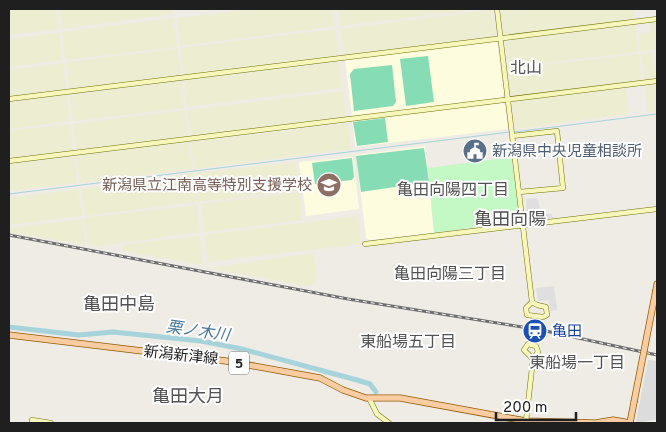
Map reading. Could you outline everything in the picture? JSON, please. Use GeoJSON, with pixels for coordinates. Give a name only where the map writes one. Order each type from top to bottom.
{"type":"FeatureCollection","features":[{"type":"Feature","properties":{"kind":"main road"},"geometry":{"type":"LineString","coordinates":[[630,423],[657,287]]}},
{"type":"Feature","properties":{"kind":"main road","name":"新潟新津線"},"geometry":{"type":"LineString","coordinates":[[9,335],[226,360],[320,378],[356,395],[369,398],[400,398],[526,422]]}},
{"type":"Feature","properties":{"kind":"main road","name":"5"},"geometry":{"type":"LineString","coordinates":[[526,422],[596,422],[613,420],[630,423]]}},
{"type":"Feature","properties":{"kind":"street"},"geometry":{"type":"LineString","coordinates":[[497,9],[532,302]]}},
{"type":"Feature","properties":{"kind":"street"},"geometry":{"type":"LineString","coordinates":[[9,99],[657,19]]}},
{"type":"Feature","properties":{"kind":"street"},"geometry":{"type":"LineString","coordinates":[[9,161],[657,81]]}},
{"type":"Feature","properties":{"kind":"street"},"geometry":{"type":"LineString","coordinates":[[512,136],[557,131],[563,188],[519,192]]}},
{"type":"Feature","properties":{"kind":"street"},"geometry":{"type":"LineString","coordinates":[[365,244],[657,209]]}},
{"type":"Feature","properties":{"kind":"street"},"geometry":{"type":"LineString","coordinates":[[532,302],[546,307],[547,315],[544,317],[527,315],[526,308],[532,302]]}},
{"type":"Feature","properties":{"kind":"street"},"geometry":{"type":"LineString","coordinates":[[526,422],[533,358]]}},
{"type":"Feature","properties":{"kind":"street"},"geometry":{"type":"LineString","coordinates":[[369,398],[377,414],[389,423]]}},
{"type":"Feature","properties":{"kind":"street"},"geometry":{"type":"LineString","coordinates":[[32,423],[32,420],[51,423]]}},
{"type":"Feature","properties":{"kind":"shaded area"},"geometry":{"type":"Polygon","coordinates":[[[497,41],[504,93],[501,98],[352,117],[345,60],[497,41]]]}},
{"type":"Feature","properties":{"kind":"shaded area"},"geometry":{"type":"Polygon","coordinates":[[[502,103],[505,105],[508,129],[355,147],[352,121],[502,103]]]}},
{"type":"Feature","properties":{"kind":"shaded area"},"geometry":{"type":"Polygon","coordinates":[[[425,146],[434,233],[370,240],[366,238],[356,155],[425,146]]]}},
{"type":"Feature","properties":{"kind":"shaded area","name":"新潟県立江南高等特別支援学校"},"geometry":{"type":"Polygon","coordinates":[[[353,157],[359,209],[306,216],[299,162],[353,157]]]}},
{"type":"Feature","properties":{"kind":"shaded area"},"geometry":{"type":"Polygon","coordinates":[[[537,198],[542,214],[552,214],[553,218],[533,220],[527,215],[526,199],[537,198]]]}},
{"type":"Feature","properties":{"kind":"shaded area"},"geometry":{"type":"Polygon","coordinates":[[[554,286],[557,310],[550,311],[549,300],[538,301],[536,288],[554,286]]]}},
{"type":"Feature","properties":{"kind":"shaded area"},"geometry":{"type":"Polygon","coordinates":[[[648,360],[657,361],[657,419],[638,423],[636,421],[648,360]]]}},
{"type":"Feature","properties":{"kind":"green space"},"geometry":{"type":"Polygon","coordinates":[[[9,9],[56,9],[59,29],[9,35],[9,9]]]}},
{"type":"Feature","properties":{"kind":"green space"},"geometry":{"type":"Polygon","coordinates":[[[59,9],[172,9],[173,14],[62,29],[59,9]]]}},
{"type":"Feature","properties":{"kind":"green space"},"geometry":{"type":"Polygon","coordinates":[[[252,9],[333,9],[335,26],[180,46],[177,18],[252,9]]]}},
{"type":"Feature","properties":{"kind":"green space"},"geometry":{"type":"Polygon","coordinates":[[[338,9],[480,9],[340,26],[338,9]]]}},
{"type":"Feature","properties":{"kind":"green space"},"geometry":{"type":"Polygon","coordinates":[[[633,9],[634,20],[504,35],[501,10],[633,9]]]}},
{"type":"Feature","properties":{"kind":"green space"},"geometry":{"type":"Polygon","coordinates":[[[491,10],[496,36],[344,55],[340,29],[491,10]]]}},
{"type":"Feature","properties":{"kind":"green space"},"geometry":{"type":"Polygon","coordinates":[[[173,18],[177,47],[65,60],[62,32],[173,18]]]}},
{"type":"Feature","properties":{"kind":"green space"},"geometry":{"type":"Polygon","coordinates":[[[657,22],[657,49],[640,52],[639,34],[651,31],[650,23],[657,22]]]}},
{"type":"Feature","properties":{"kind":"green space"},"geometry":{"type":"Polygon","coordinates":[[[635,25],[638,52],[508,67],[505,41],[635,25]]]}},
{"type":"Feature","properties":{"kind":"green space"},"geometry":{"type":"Polygon","coordinates":[[[335,29],[339,57],[183,76],[180,48],[335,29]]]}},
{"type":"Feature","properties":{"kind":"green space"},"geometry":{"type":"Polygon","coordinates":[[[59,33],[62,60],[9,67],[9,39],[59,33]]]}},
{"type":"Feature","properties":{"kind":"green space"},"geometry":{"type":"Polygon","coordinates":[[[177,49],[181,76],[69,90],[66,62],[177,49]]]}},
{"type":"Feature","properties":{"kind":"green space"},"geometry":{"type":"Polygon","coordinates":[[[652,52],[656,78],[645,80],[641,54],[652,52]]]}},
{"type":"Feature","properties":{"kind":"green space"},"geometry":{"type":"Polygon","coordinates":[[[639,54],[641,80],[515,97],[510,93],[508,69],[639,54]]]}},
{"type":"Feature","properties":{"kind":"green space"},"geometry":{"type":"Polygon","coordinates":[[[428,56],[434,102],[406,106],[400,59],[428,56]]]}},
{"type":"Feature","properties":{"kind":"green space"},"geometry":{"type":"Polygon","coordinates":[[[339,62],[342,88],[187,107],[184,80],[339,62]]]}},
{"type":"Feature","properties":{"kind":"green space"},"geometry":{"type":"Polygon","coordinates":[[[63,63],[66,91],[9,97],[9,70],[63,63]]]}},
{"type":"Feature","properties":{"kind":"green space"},"geometry":{"type":"Polygon","coordinates":[[[392,65],[396,102],[393,106],[354,111],[350,74],[354,69],[392,65]]]}},
{"type":"Feature","properties":{"kind":"green space"},"geometry":{"type":"Polygon","coordinates":[[[181,81],[184,108],[73,121],[70,95],[181,81]]]}},
{"type":"Feature","properties":{"kind":"green space"},"geometry":{"type":"Polygon","coordinates":[[[657,84],[657,111],[648,113],[645,85],[657,84]]]}},
{"type":"Feature","properties":{"kind":"green space"},"geometry":{"type":"Polygon","coordinates":[[[626,88],[629,114],[515,129],[512,105],[515,101],[626,88]]]}},
{"type":"Feature","properties":{"kind":"green space"},"geometry":{"type":"Polygon","coordinates":[[[343,91],[346,117],[191,136],[187,110],[343,91]]]}},
{"type":"Feature","properties":{"kind":"green space"},"geometry":{"type":"Polygon","coordinates":[[[67,95],[70,121],[9,129],[9,102],[67,95]]]}},
{"type":"Feature","properties":{"kind":"green space"},"geometry":{"type":"Polygon","coordinates":[[[185,110],[188,136],[76,150],[73,124],[185,110]]]}},
{"type":"Feature","properties":{"kind":"green space"},"geometry":{"type":"Polygon","coordinates":[[[385,118],[388,142],[357,146],[353,122],[385,118]]]}},
{"type":"Feature","properties":{"kind":"green space"},"geometry":{"type":"Polygon","coordinates":[[[348,123],[351,149],[194,169],[191,142],[348,123]]]}},
{"type":"Feature","properties":{"kind":"green space"},"geometry":{"type":"Polygon","coordinates":[[[70,124],[73,150],[9,159],[9,131],[70,124]]]}},
{"type":"Feature","properties":{"kind":"green space"},"geometry":{"type":"Polygon","coordinates":[[[189,142],[192,169],[80,183],[76,156],[189,142]]]}},
{"type":"Feature","properties":{"kind":"green space"},"geometry":{"type":"Polygon","coordinates":[[[424,148],[429,182],[361,192],[356,156],[424,148]]]}},
{"type":"Feature","properties":{"kind":"green space"},"geometry":{"type":"Polygon","coordinates":[[[74,157],[77,183],[9,191],[9,164],[74,157]]]}},
{"type":"Feature","properties":{"kind":"green space"},"geometry":{"type":"Polygon","coordinates":[[[511,157],[520,219],[518,221],[434,233],[428,168],[511,157]]]}},
{"type":"Feature","properties":{"kind":"green space"},"geometry":{"type":"Polygon","coordinates":[[[352,158],[354,177],[352,180],[315,184],[312,163],[352,158]]]}},
{"type":"Feature","properties":{"kind":"green space"},"geometry":{"type":"Polygon","coordinates":[[[296,162],[299,190],[198,202],[195,173],[296,162]]]}},
{"type":"Feature","properties":{"kind":"green space"},"geometry":{"type":"Polygon","coordinates":[[[193,173],[196,202],[85,216],[81,189],[193,173]]]}},
{"type":"Feature","properties":{"kind":"green space"},"geometry":{"type":"Polygon","coordinates":[[[78,189],[82,216],[9,225],[9,198],[78,189]]]}},
{"type":"Feature","properties":{"kind":"green space"},"geometry":{"type":"Polygon","coordinates":[[[300,192],[302,220],[204,232],[201,204],[300,192]]]}},
{"type":"Feature","properties":{"kind":"green space"},"geometry":{"type":"Polygon","coordinates":[[[197,205],[199,232],[99,246],[87,244],[84,218],[197,205]]]}},
{"type":"Feature","properties":{"kind":"green space"},"geometry":{"type":"Polygon","coordinates":[[[358,216],[361,244],[208,262],[204,235],[358,216]]]}},
{"type":"Feature","properties":{"kind":"green space"},"geometry":{"type":"Polygon","coordinates":[[[82,219],[85,245],[9,232],[9,228],[82,219]]]}},
{"type":"Feature","properties":{"kind":"green space"},"geometry":{"type":"Polygon","coordinates":[[[200,236],[203,265],[123,251],[122,245],[200,236]]]}},
{"type":"Feature","properties":{"kind":"green space"},"geometry":{"type":"Polygon","coordinates":[[[314,253],[317,284],[307,286],[209,268],[314,253]]]}},
{"type":"Feature","properties":{"kind":"waterway"},"geometry":{"type":"LineString","coordinates":[[514,132],[657,114]]}},
{"type":"Feature","properties":{"kind":"waterway"},"geometry":{"type":"LineString","coordinates":[[9,194],[510,132]]}},
{"type":"Feature","properties":{"kind":"waterway","name":"栗ノ木川"},"geometry":{"type":"LineString","coordinates":[[9,327],[79,335],[113,332],[201,341],[242,349],[357,380],[370,384],[376,392]]}},
{"type":"Feature","properties":{"kind":"railway"},"geometry":{"type":"LineString","coordinates":[[9,235],[348,299],[541,330],[657,355]]}},
{"type":"Feature","properties":{"kind":"place","name":"新潟県中央児童相談所"},"geometry":{"type":"Point","coordinates":[475,151]}},
{"type":"Feature","properties":{"kind":"place","name":"新潟県立江南高等特別支援学校"},"geometry":{"type":"Point","coordinates":[329,185]}},
{"type":"Feature","properties":{"kind":"place","name":"亀田"},"geometry":{"type":"Point","coordinates":[535,331]}},
{"type":"Feature","properties":{"kind":"district","name":"北山"},"geometry":{"type":"Point","coordinates":[526,67]}},
{"type":"Feature","properties":{"kind":"district","name":"亀田向陽四丁目"},"geometry":{"type":"Point","coordinates":[453,189]}},
{"type":"Feature","properties":{"kind":"district","name":"亀田向陽"},"geometry":{"type":"Point","coordinates":[510,219]}},
{"type":"Feature","properties":{"kind":"district","name":"亀田向陽三丁目"},"geometry":{"type":"Point","coordinates":[450,273]}},
{"type":"Feature","properties":{"kind":"district","name":"亀田中島"},"geometry":{"type":"Point","coordinates":[119,304]}},
{"type":"Feature","properties":{"kind":"district","name":"東船場五丁目"},"geometry":{"type":"Point","coordinates":[408,341]}},
{"type":"Feature","properties":{"kind":"district","name":"東船場一丁目"},"geometry":{"type":"Point","coordinates":[577,362]}},
{"type":"Feature","properties":{"kind":"district","name":"亀田大月"},"geometry":{"type":"Point","coordinates":[188,396]}}]}
